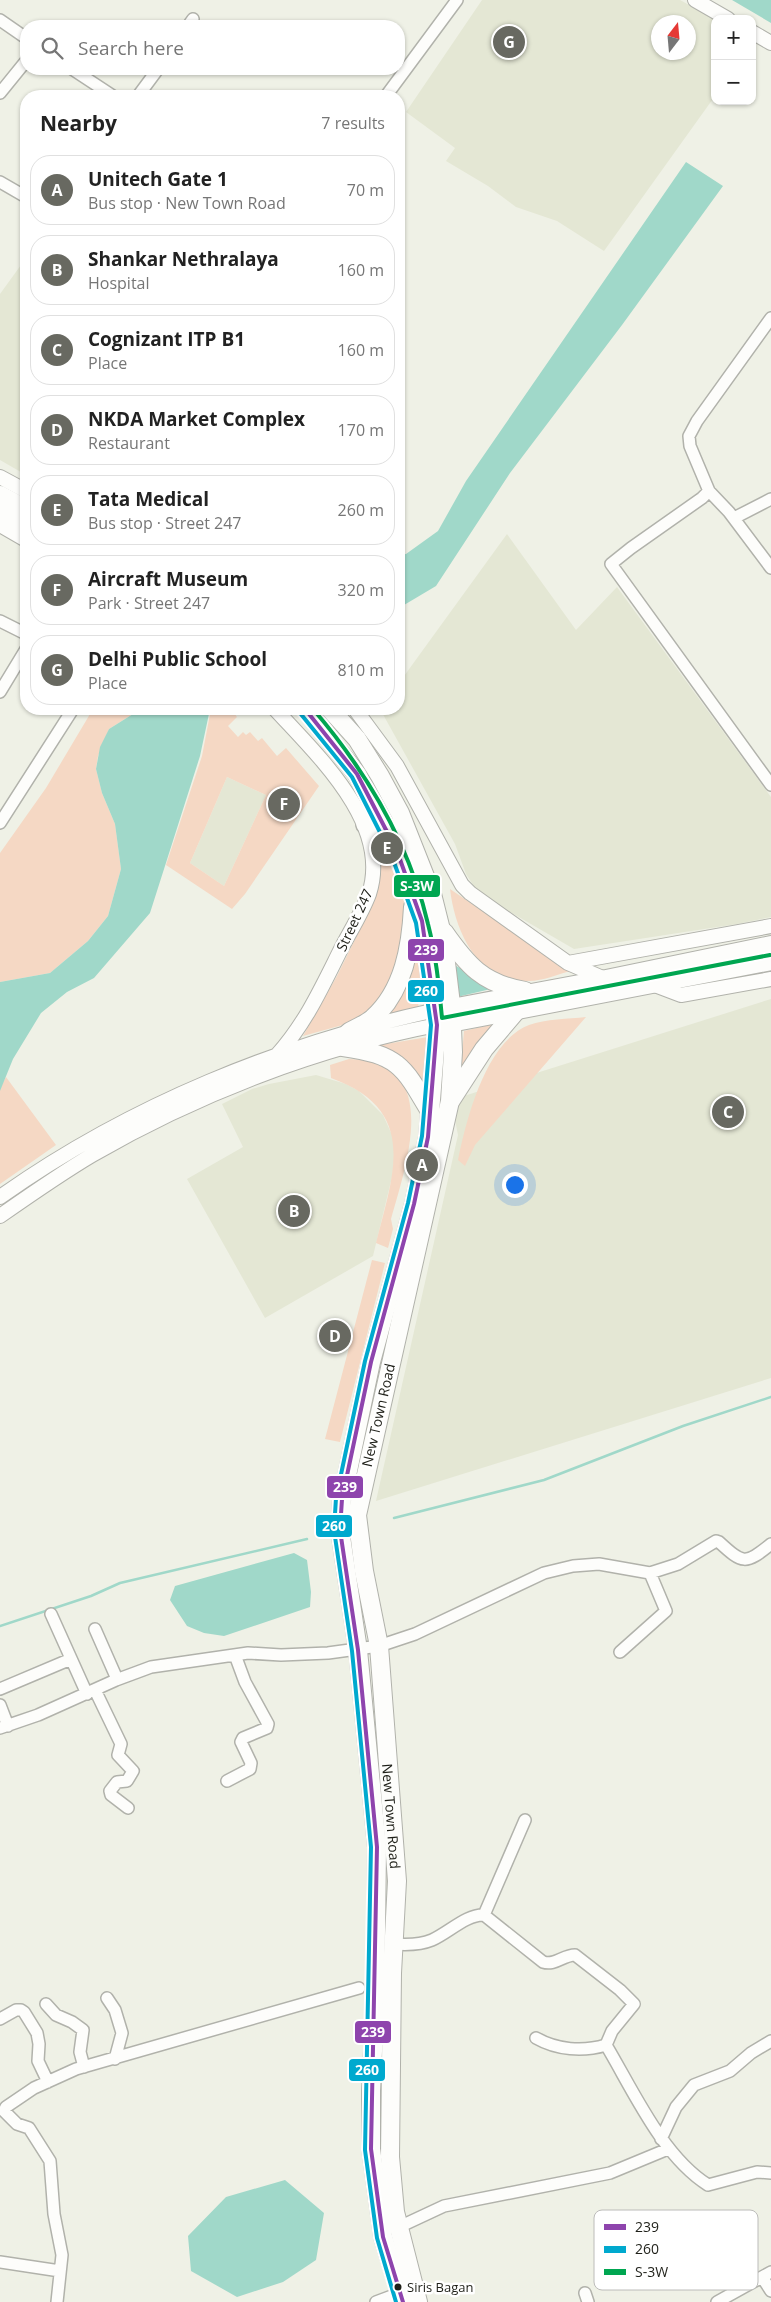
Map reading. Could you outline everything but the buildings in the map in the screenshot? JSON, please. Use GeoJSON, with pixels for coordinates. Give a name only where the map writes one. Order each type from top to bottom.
{"type":"FeatureCollection","features":[{"type":"Feature","properties":{"kind":"main road"},"geometry":{"type":"LineString","coordinates":[[0,494],[20,506]]}},
{"type":"Feature","properties":{"kind":"main road"},"geometry":{"type":"LineString","coordinates":[[0,514],[20,525]]}},
{"type":"Feature","properties":{"kind":"main road"},"geometry":{"type":"LineString","coordinates":[[310,715],[357,774],[388,831],[414,897],[444,1016]]}},
{"type":"Feature","properties":{"kind":"main road","name":"New Town Road"},"geometry":{"type":"LineString","coordinates":[[336,715],[357,738],[400,813],[432,894],[441,928],[444,1016],[432,1115],[414,1204],[372,1362],[342,1499],[340,1530],[356,1629],[377,1847],[375,2011],[370,2149],[383,2237],[401,2297]]}},
{"type":"Feature","properties":{"kind":"main road"},"geometry":{"type":"LineString","coordinates":[[364,825],[388,831]]}},
{"type":"Feature","properties":{"kind":"main road"},"geometry":{"type":"LineString","coordinates":[[414,897],[407,961],[397,983],[384,1006],[372,1019],[346,1040],[389,1058],[401,1068],[432,1115]]}},
{"type":"Feature","properties":{"kind":"main road"},"geometry":{"type":"LineString","coordinates":[[441,928],[461,957],[478,973],[500,984],[532,992]]}},
{"type":"Feature","properties":{"kind":"main road"},"geometry":{"type":"LineString","coordinates":[[444,1016],[532,992],[771,946]]}},
{"type":"Feature","properties":{"kind":"main road"},"geometry":{"type":"LineString","coordinates":[[444,1016],[517,1010],[771,962]]}},
{"type":"Feature","properties":{"kind":"main road"},"geometry":{"type":"LineString","coordinates":[[450,1102],[484,1049],[517,1010]]}},
{"type":"Feature","properties":{"kind":"main road","name":"New Town Road"},"geometry":{"type":"LineString","coordinates":[[418,2302],[399,2227],[390,2157],[390,2056],[397,1881],[379,1646],[364,1571],[357,1515],[450,1102],[453,1052],[444,1016]]}},
{"type":"Feature","properties":{"kind":"street"},"geometry":{"type":"LineString","coordinates":[[405,70],[457,0]]}},
{"type":"Feature","properties":{"kind":"street"},"geometry":{"type":"LineString","coordinates":[[694,0],[721,15]]}},
{"type":"Feature","properties":{"kind":"street"},"geometry":{"type":"LineString","coordinates":[[0,20],[20,34]]}},
{"type":"Feature","properties":{"kind":"street"},"geometry":{"type":"LineString","coordinates":[[756,34],[771,43]]}},
{"type":"Feature","properties":{"kind":"street"},"geometry":{"type":"LineString","coordinates":[[0,93],[20,68]]}},
{"type":"Feature","properties":{"kind":"street"},"geometry":{"type":"LineString","coordinates":[[81,75],[104,90]]}},
{"type":"Feature","properties":{"kind":"street"},"geometry":{"type":"LineString","coordinates":[[142,90],[154,75]]}},
{"type":"Feature","properties":{"kind":"street"},"geometry":{"type":"LineString","coordinates":[[390,90],[402,75]]}},
{"type":"Feature","properties":{"kind":"street"},"geometry":{"type":"LineString","coordinates":[[0,182],[20,194]]}},
{"type":"Feature","properties":{"kind":"street"},"geometry":{"type":"LineString","coordinates":[[771,318],[697,421],[689,436],[690,446],[709,491],[734,518],[771,568]]}},
{"type":"Feature","properties":{"kind":"street"},"geometry":{"type":"LineString","coordinates":[[0,477],[20,487]]}},
{"type":"Feature","properties":{"kind":"street"},"geometry":{"type":"LineString","coordinates":[[709,491],[611,564],[771,785]]}},
{"type":"Feature","properties":{"kind":"street"},"geometry":{"type":"LineString","coordinates":[[734,518],[771,499]]}},
{"type":"Feature","properties":{"kind":"street"},"geometry":{"type":"LineString","coordinates":[[0,525],[20,537]]}},
{"type":"Feature","properties":{"kind":"street"},"geometry":{"type":"LineString","coordinates":[[0,620],[20,631]]}},
{"type":"Feature","properties":{"kind":"street"},"geometry":{"type":"LineString","coordinates":[[0,692],[20,659]]}},
{"type":"Feature","properties":{"kind":"street"},"geometry":{"type":"LineString","coordinates":[[0,823],[69,715]]}},
{"type":"Feature","properties":{"kind":"street","name":"Street 247"},"geometry":{"type":"LineString","coordinates":[[276,1055],[296,1034],[309,1011],[369,894],[374,865],[372,844],[364,825],[339,782],[281,715]]}},
{"type":"Feature","properties":{"kind":"street"},"geometry":{"type":"LineString","coordinates":[[359,715],[397,766],[462,885],[470,893],[568,963],[605,979]]}},
{"type":"Feature","properties":{"kind":"street"},"geometry":{"type":"LineString","coordinates":[[568,963],[771,926]]}},
{"type":"Feature","properties":{"kind":"street"},"geometry":{"type":"LineString","coordinates":[[652,984],[681,995],[771,979]]}},
{"type":"Feature","properties":{"kind":"street"},"geometry":{"type":"LineString","coordinates":[[0,1197],[83,1143],[169,1100],[276,1055],[444,1016]]}},
{"type":"Feature","properties":{"kind":"street"},"geometry":{"type":"LineString","coordinates":[[0,1216],[90,1156],[142,1128],[346,1040]]}},
{"type":"Feature","properties":{"kind":"street"},"geometry":{"type":"LineString","coordinates":[[83,1143],[90,1156]]}},
{"type":"Feature","properties":{"kind":"street"},"geometry":{"type":"LineString","coordinates":[[0,1704],[4,1727],[38,1715],[117,1680],[151,1668],[248,1653],[281,1655],[358,1650],[379,1646],[415,1634],[544,1573],[573,1566],[599,1564],[650,1573],[678,1564],[716,1541],[734,1556],[744,1560],[755,1556],[771,1544]]}},
{"type":"Feature","properties":{"kind":"street"},"geometry":{"type":"LineString","coordinates":[[620,1652],[666,1611],[650,1573]]}},
{"type":"Feature","properties":{"kind":"street"},"geometry":{"type":"LineString","coordinates":[[51,1614],[70,1659],[121,1744],[119,1757],[133,1770],[127,1781],[117,1782],[110,1792],[128,1808]]}},
{"type":"Feature","properties":{"kind":"street"},"geometry":{"type":"LineString","coordinates":[[95,1629],[117,1680]]}},
{"type":"Feature","properties":{"kind":"street"},"geometry":{"type":"LineString","coordinates":[[227,1781],[250,1769],[251,1763],[241,1742],[243,1738],[267,1728],[268,1724],[245,1682],[235,1655]]}},
{"type":"Feature","properties":{"kind":"street"},"geometry":{"type":"LineString","coordinates":[[0,1689],[70,1659]]}},
{"type":"Feature","properties":{"kind":"street"},"geometry":{"type":"LineString","coordinates":[[394,1944],[410,1945],[432,1940],[462,1923],[484,1915],[525,1820]]}},
{"type":"Feature","properties":{"kind":"street"},"geometry":{"type":"LineString","coordinates":[[484,1915],[543,1962],[554,1963],[570,1955],[575,1955],[632,2002],[633,2007],[612,2031],[606,2045]]}},
{"type":"Feature","properties":{"kind":"street"},"geometry":{"type":"LineString","coordinates":[[57,2302],[62,2255],[54,2214],[50,2161],[30,2128],[17,2124],[2,2110],[48,2082],[84,2067],[273,2011],[359,1988]]}},
{"type":"Feature","properties":{"kind":"street"},"geometry":{"type":"LineString","coordinates":[[107,1998],[115,2010],[122,2034],[115,2059]]}},
{"type":"Feature","properties":{"kind":"street"},"geometry":{"type":"LineString","coordinates":[[46,2004],[56,2015],[72,2022],[83,2030],[80,2052],[84,2067]]}},
{"type":"Feature","properties":{"kind":"street"},"geometry":{"type":"LineString","coordinates":[[0,2019],[16,2010],[24,2012],[37,2033],[39,2044],[38,2061],[48,2082]]}},
{"type":"Feature","properties":{"kind":"street"},"geometry":{"type":"LineString","coordinates":[[536,2038],[552,2046],[586,2048],[606,2045]]}},
{"type":"Feature","properties":{"kind":"street"},"geometry":{"type":"LineString","coordinates":[[662,2139],[676,2107],[694,2085],[730,2071],[751,2053],[771,2041]]}},
{"type":"Feature","properties":{"kind":"street"},"geometry":{"type":"LineString","coordinates":[[606,2045],[668,2149],[697,2178],[708,2184],[757,2172],[771,2173]]}},
{"type":"Feature","properties":{"kind":"street"},"geometry":{"type":"LineString","coordinates":[[399,2227],[444,2206],[610,2173],[668,2149]]}},
{"type":"Feature","properties":{"kind":"street"},"geometry":{"type":"LineString","coordinates":[[0,2262],[60,2271]]}},
{"type":"Feature","properties":{"kind":"street"},"geometry":{"type":"LineString","coordinates":[[766,2274],[771,2291]]}},
{"type":"Feature","properties":{"kind":"street"},"geometry":{"type":"LineString","coordinates":[[717,2302],[738,2290]]}},
{"type":"Feature","properties":{"kind":"street"},"geometry":{"type":"LineString","coordinates":[[376,2302],[401,2297]]}},
{"type":"Feature","properties":{"kind":"shaded area"},"geometry":{"type":"Polygon","coordinates":[[[482,0],[680,0],[711,17],[711,102],[604,251],[557,221],[516,207],[488,186],[446,161],[455,148],[406,112],[482,0]]]}},
{"type":"Feature","properties":{"kind":"shaded area"},"geometry":{"type":"Polygon","coordinates":[[[20,266],[20,472],[0,460],[0,294],[20,266]]]}},
{"type":"Feature","properties":{"kind":"shaded area"},"geometry":{"type":"Polygon","coordinates":[[[507,534],[576,630],[617,587],[771,797],[771,917],[574,949],[479,894],[466,874],[455,844],[383,715],[405,715],[405,675],[507,534]]]}},
{"type":"Feature","properties":{"kind":"shaded area"},"geometry":{"type":"Polygon","coordinates":[[[89,715],[131,715],[109,729],[98,756],[96,769],[102,793],[115,824],[121,869],[108,916],[88,941],[50,973],[0,982],[0,853],[46,788],[89,715]]]}},
{"type":"Feature","properties":{"kind":"shaded area"},"geometry":{"type":"Polygon","coordinates":[[[210,715],[236,715],[237,717],[228,726],[238,737],[243,732],[246,735],[250,732],[258,741],[262,738],[277,756],[286,748],[319,786],[245,894],[232,909],[166,865],[202,756],[210,715]],[[227,777],[190,863],[224,886],[266,795],[227,777]]]}},
{"type":"Feature","properties":{"kind":"shaded area"},"geometry":{"type":"Polygon","coordinates":[[[227,777],[266,795],[224,886],[190,863],[227,777]]]}},
{"type":"Feature","properties":{"kind":"shaded area"},"geometry":{"type":"Polygon","coordinates":[[[382,846],[405,899],[401,951],[394,976],[380,1000],[366,1015],[350,1023],[303,1036],[337,976],[373,903],[381,869],[382,846]]]}},
{"type":"Feature","properties":{"kind":"shaded area"},"geometry":{"type":"Polygon","coordinates":[[[450,889],[571,971],[534,981],[511,979],[496,974],[472,952],[464,938],[457,922],[450,889]]]}},
{"type":"Feature","properties":{"kind":"shaded area"},"geometry":{"type":"Polygon","coordinates":[[[416,943],[426,995],[417,998],[419,1008],[389,1015],[385,1014],[416,943]]]}},
{"type":"Feature","properties":{"kind":"shaded area"},"geometry":{"type":"Polygon","coordinates":[[[771,999],[771,1378],[376,1501],[458,1135],[451,1100],[771,999]]]}},
{"type":"Feature","properties":{"kind":"shaded area"},"geometry":{"type":"Polygon","coordinates":[[[586,1017],[475,1145],[465,1166],[458,1160],[466,1124],[480,1084],[501,1047],[514,1034],[529,1025],[550,1020],[586,1017]]]}},
{"type":"Feature","properties":{"kind":"shaded area"},"geometry":{"type":"Polygon","coordinates":[[[506,1021],[460,1077],[464,1031],[506,1021]]]}},
{"type":"Feature","properties":{"kind":"shaded area"},"geometry":{"type":"Polygon","coordinates":[[[428,1037],[426,1093],[380,1045],[428,1037]]]}},
{"type":"Feature","properties":{"kind":"shaded area"},"geometry":{"type":"Polygon","coordinates":[[[349,1059],[378,1064],[397,1076],[408,1095],[411,1118],[410,1144],[391,1219],[393,1229],[388,1248],[376,1243],[393,1169],[393,1147],[389,1126],[378,1108],[359,1091],[331,1078],[330,1065],[349,1059]]]}},
{"type":"Feature","properties":{"kind":"shaded area"},"geometry":{"type":"Polygon","coordinates":[[[316,1075],[346,1084],[359,1091],[383,1115],[393,1137],[395,1155],[392,1177],[373,1256],[265,1318],[187,1179],[243,1147],[222,1104],[252,1089],[316,1075]]]}},
{"type":"Feature","properties":{"kind":"shaded area"},"geometry":{"type":"Polygon","coordinates":[[[6,1077],[56,1145],[0,1184],[0,1088],[6,1077]]]}},
{"type":"Feature","properties":{"kind":"shaded area"},"geometry":{"type":"Polygon","coordinates":[[[372,1260],[385,1263],[340,1442],[325,1439],[372,1260]]]}},
{"type":"Feature","properties":{"kind":"water"},"geometry":{"type":"Polygon","coordinates":[[[732,0],[771,0],[771,23],[732,0]]]}},
{"type":"Feature","properties":{"kind":"water"},"geometry":{"type":"Polygon","coordinates":[[[686,162],[723,186],[622,325],[510,473],[436,586],[405,604],[405,554],[438,531],[466,481],[686,162]]]}},
{"type":"Feature","properties":{"kind":"water"},"geometry":{"type":"Polygon","coordinates":[[[131,715],[209,715],[200,756],[150,913],[94,978],[67,992],[41,1013],[13,1059],[0,1091],[0,982],[50,973],[88,941],[108,916],[121,869],[115,824],[102,793],[96,769],[100,747],[109,729],[131,715]]]}},
{"type":"Feature","properties":{"kind":"water"},"geometry":{"type":"Polygon","coordinates":[[[451,963],[495,988],[457,997],[451,963]]]}},
{"type":"Feature","properties":{"kind":"water"},"geometry":{"type":"Polygon","coordinates":[[[294,1553],[307,1560],[311,1592],[310,1607],[224,1636],[204,1633],[187,1626],[170,1600],[175,1586],[294,1553]]]}},
{"type":"Feature","properties":{"kind":"water"},"geometry":{"type":"Polygon","coordinates":[[[285,2180],[324,2213],[316,2260],[283,2282],[237,2297],[191,2271],[188,2236],[226,2197],[285,2180]]]}},
{"type":"Feature","properties":{"kind":"waterway"},"geometry":{"type":"LineString","coordinates":[[394,1518],[544,1480],[683,1426],[771,1397]]}},
{"type":"Feature","properties":{"kind":"waterway"},"geometry":{"type":"LineString","coordinates":[[0,1626],[91,1596],[120,1583],[307,1539]]}},
{"type":"Feature","properties":{"kind":"transit line","name":"260"},"geometry":{"type":"LineString","coordinates":[[302,715],[352,777],[391,854],[416,923],[431,1025],[422,1136],[408,1203],[365,1361],[336,1498],[334,1530],[352,1651],[371,1847],[365,2150],[377,2238],[396,2302]]}},
{"type":"Feature","properties":{"kind":"transit line","name":"239"},"geometry":{"type":"LineString","coordinates":[[310,715],[357,774],[397,851],[422,921],[437,1025],[428,1137],[414,1204],[371,1362],[342,1499],[340,1530],[358,1650],[377,1847],[371,2149],[383,2237],[403,2302]]}},
{"type":"Feature","properties":{"kind":"transit line","name":"S-3W"},"geometry":{"type":"LineString","coordinates":[[318,715],[368,783],[398,837],[410,865],[431,936],[442,1018],[770,955]]}},
{"type":"Feature","properties":{"kind":"place","name":"Delhi Public School"},"geometry":{"type":"Point","coordinates":[509,42]}},
{"type":"Feature","properties":{"kind":"place","name":"Aircraft Museum"},"geometry":{"type":"Point","coordinates":[284,804]}},
{"type":"Feature","properties":{"kind":"place","name":"Tata Medical"},"geometry":{"type":"Point","coordinates":[387,848]}},
{"type":"Feature","properties":{"kind":"place","name":"Cognizant ITP B1"},"geometry":{"type":"Point","coordinates":[728,1112]}},
{"type":"Feature","properties":{"kind":"place","name":"Unitech Gate 1"},"geometry":{"type":"Point","coordinates":[422,1165]}},
{"type":"Feature","properties":{"kind":"place","name":"Shankar Nethralaya"},"geometry":{"type":"Point","coordinates":[294,1211]}},
{"type":"Feature","properties":{"kind":"place","name":"NKDA Market Complex"},"geometry":{"type":"Point","coordinates":[335,1336]}},
{"type":"Feature","properties":{"kind":"place","name":"Siris Bagan"},"geometry":{"type":"Point","coordinates":[398,2287]}}]}
